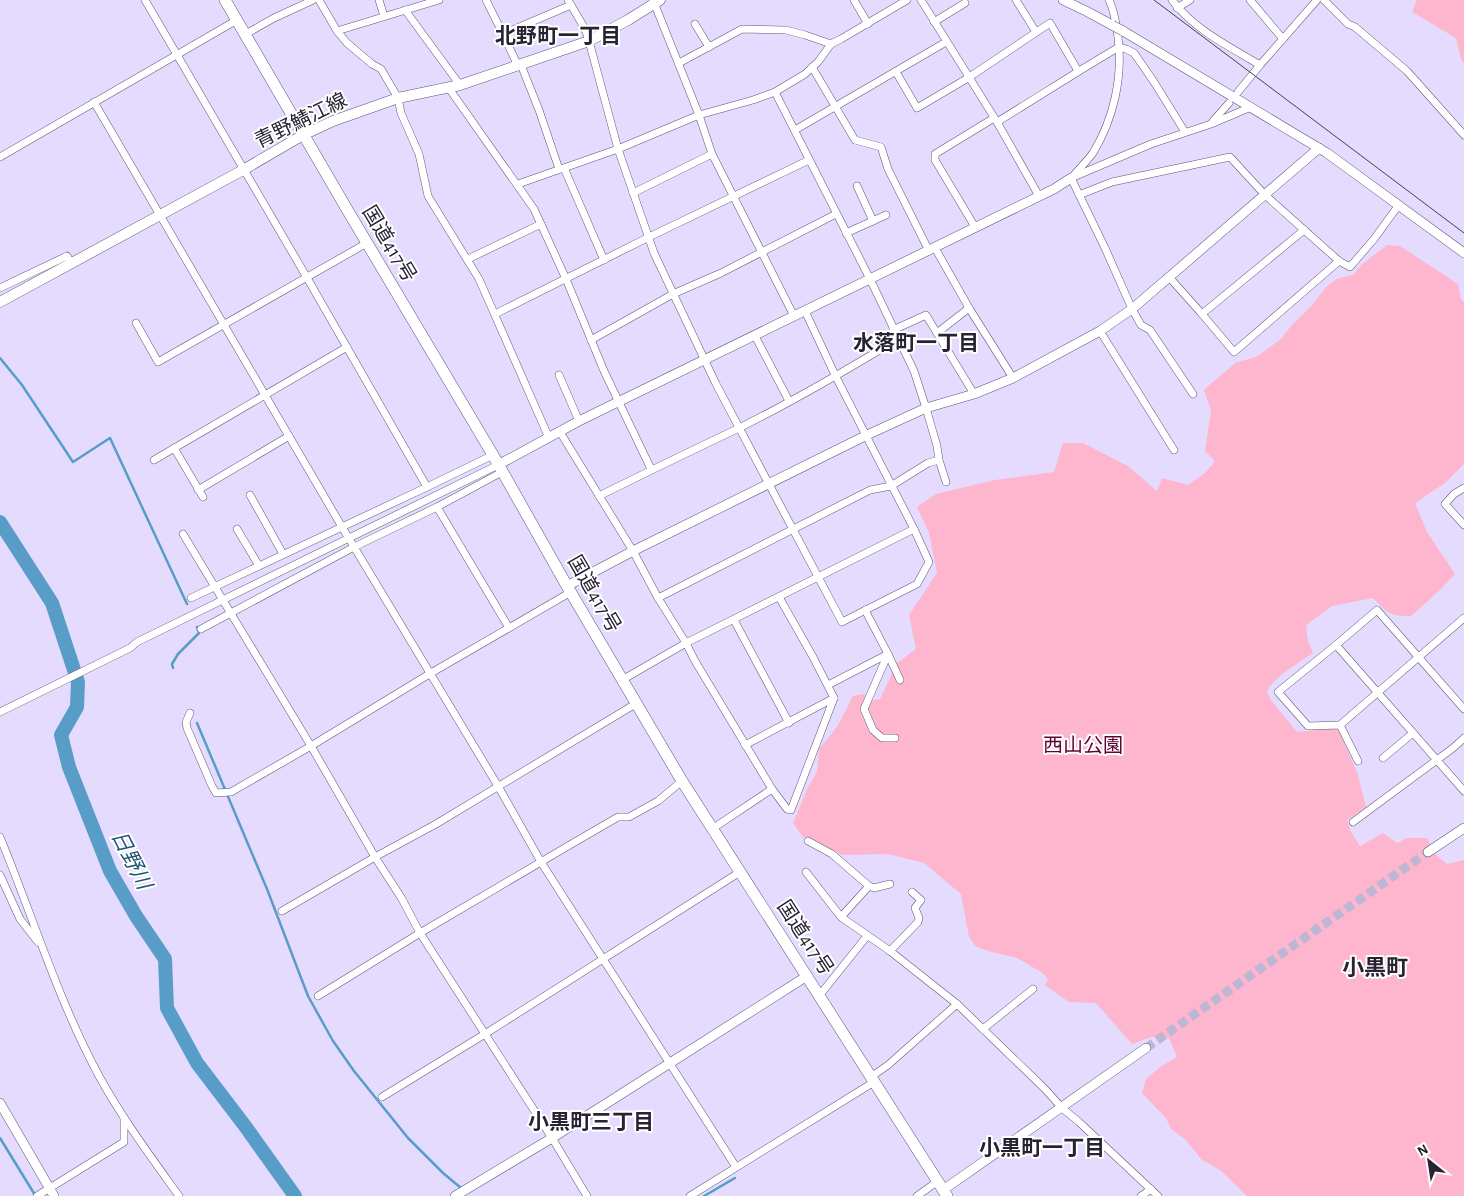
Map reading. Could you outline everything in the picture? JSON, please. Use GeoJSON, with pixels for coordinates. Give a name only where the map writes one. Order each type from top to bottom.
{"type":"FeatureCollection","features":[{"type":"Feature","properties":{"kind":"highway","name":"国道417号"},"geometry":{"type":"LineString","coordinates":[[225,0],[682,781],[943,1189]]}},
{"type":"Feature","properties":{"kind":"main road","name":"青野鯖江線"},"geometry":{"type":"LineString","coordinates":[[0,302],[244,170],[303,135],[333,121],[398,98],[460,85],[589,41],[656,1]]}},
{"type":"Feature","properties":{"kind":"street"},"geometry":{"type":"LineString","coordinates":[[145,0],[427,487]]}},
{"type":"Feature","properties":{"kind":"street"},"geometry":{"type":"LineString","coordinates":[[244,34],[313,0]]}},
{"type":"Feature","properties":{"kind":"street"},"geometry":{"type":"LineString","coordinates":[[319,0],[346,43],[381,69],[398,98],[401,113],[419,154],[428,196],[479,279],[549,438]]}},
{"type":"Feature","properties":{"kind":"street"},"geometry":{"type":"LineString","coordinates":[[379,0],[384,16]]}},
{"type":"Feature","properties":{"kind":"street"},"geometry":{"type":"LineString","coordinates":[[337,31],[439,0]]}},
{"type":"Feature","properties":{"kind":"street"},"geometry":{"type":"LineString","coordinates":[[486,0],[519,65],[539,110],[561,169],[604,260]]}},
{"type":"Feature","properties":{"kind":"street"},"geometry":{"type":"LineString","coordinates":[[854,0],[868,24]]}},
{"type":"Feature","properties":{"kind":"street"},"geometry":{"type":"LineString","coordinates":[[518,184],[618,149],[699,115],[775,92],[812,68],[831,44],[907,0]]}},
{"type":"Feature","properties":{"kind":"street"},"geometry":{"type":"LineString","coordinates":[[921,0],[995,120],[1039,196]]}},
{"type":"Feature","properties":{"kind":"street"},"geometry":{"type":"LineString","coordinates":[[1016,0],[1036,32]]}},
{"type":"Feature","properties":{"kind":"street"},"geometry":{"type":"LineString","coordinates":[[1063,0],[1112,25],[1319,148],[1464,253]]}},
{"type":"Feature","properties":{"kind":"street"},"geometry":{"type":"LineString","coordinates":[[1071,178],[1092,154],[1107,125],[1116,94],[1120,71],[1119,47],[1115,15],[1108,0]]}},
{"type":"Feature","properties":{"kind":"street"},"geometry":{"type":"LineString","coordinates":[[1172,0],[1177,8],[1200,27],[1260,65]]}},
{"type":"Feature","properties":{"kind":"street"},"geometry":{"type":"LineString","coordinates":[[1177,8],[1190,0]]}},
{"type":"Feature","properties":{"kind":"street"},"geometry":{"type":"LineString","coordinates":[[1250,0],[1283,39]]}},
{"type":"Feature","properties":{"kind":"street"},"geometry":{"type":"LineString","coordinates":[[1238,92],[1317,0]]}},
{"type":"Feature","properties":{"kind":"street"},"geometry":{"type":"LineString","coordinates":[[1324,0],[1348,24],[1355,27],[1407,70],[1464,135]]}},
{"type":"Feature","properties":{"kind":"street"},"geometry":{"type":"LineString","coordinates":[[656,1],[712,154],[794,316]]}},
{"type":"Feature","properties":{"kind":"street"},"geometry":{"type":"LineString","coordinates":[[503,34],[569,2],[585,29],[618,149],[654,253],[738,428],[770,484],[842,622],[917,584],[929,562],[805,311]]}},
{"type":"Feature","properties":{"kind":"street"},"geometry":{"type":"LineString","coordinates":[[934,22],[966,3]]}},
{"type":"Feature","properties":{"kind":"street"},"geometry":{"type":"LineString","coordinates":[[405,10],[460,85]]}},
{"type":"Feature","properties":{"kind":"street"},"geometry":{"type":"LineString","coordinates":[[0,157],[236,20]]}},
{"type":"Feature","properties":{"kind":"street"},"geometry":{"type":"LineString","coordinates":[[896,72],[917,108],[968,78],[1050,23],[1078,71]]}},
{"type":"Feature","properties":{"kind":"street"},"geometry":{"type":"LineString","coordinates":[[695,24],[709,47]]}},
{"type":"Feature","properties":{"kind":"street"},"geometry":{"type":"LineString","coordinates":[[679,63],[742,30],[786,30],[831,44]]}},
{"type":"Feature","properties":{"kind":"street"},"geometry":{"type":"LineString","coordinates":[[795,130],[946,42]]}},
{"type":"Feature","properties":{"kind":"street"},"geometry":{"type":"LineString","coordinates":[[975,227],[935,160],[935,154],[995,120],[1030,103],[1078,71],[1119,47],[1134,53],[1185,132]]}},
{"type":"Feature","properties":{"kind":"street"},"geometry":{"type":"LineString","coordinates":[[812,68],[855,140],[881,146],[888,169],[932,249],[1014,378]]}},
{"type":"Feature","properties":{"kind":"street"},"geometry":{"type":"LineString","coordinates":[[448,87],[534,209],[618,402],[651,469]]}},
{"type":"Feature","properties":{"kind":"street"},"geometry":{"type":"LineString","coordinates":[[775,92],[870,279],[914,371],[946,482]]}},
{"type":"Feature","properties":{"kind":"street"},"geometry":{"type":"LineString","coordinates":[[94,102],[342,527],[431,673],[541,862],[736,1167]]}},
{"type":"Feature","properties":{"kind":"street"},"geometry":{"type":"LineString","coordinates":[[1211,124],[1229,103]]}},
{"type":"Feature","properties":{"kind":"street"},"geometry":{"type":"LineString","coordinates":[[0,712],[130,648],[137,642],[498,464],[618,402],[1054,189],[1071,178],[1151,144],[1211,124],[1251,107]]}},
{"type":"Feature","properties":{"kind":"street"},"geometry":{"type":"LineString","coordinates":[[190,713],[186,722],[187,728],[212,786],[216,792],[231,792],[509,628],[632,551],[867,435],[926,408],[974,394],[1014,378],[1100,331],[1132,309],[1319,148]]}},
{"type":"Feature","properties":{"kind":"street"},"geometry":{"type":"LineString","coordinates":[[633,193],[712,154]]}},
{"type":"Feature","properties":{"kind":"street"},"geometry":{"type":"LineString","coordinates":[[1079,195],[1112,182],[1230,157],[1265,196],[1339,261],[1350,267],[1398,206]]}},
{"type":"Feature","properties":{"kind":"street"},"geometry":{"type":"LineString","coordinates":[[495,314],[809,160]]}},
{"type":"Feature","properties":{"kind":"street"},"geometry":{"type":"LineString","coordinates":[[1071,178],[1141,325],[1150,330],[1193,394]]}},
{"type":"Feature","properties":{"kind":"street"},"geometry":{"type":"LineString","coordinates":[[856,186],[873,221]]}},
{"type":"Feature","properties":{"kind":"street"},"geometry":{"type":"LineString","coordinates":[[591,340],[673,294],[721,273],[836,214]]}},
{"type":"Feature","properties":{"kind":"street"},"geometry":{"type":"LineString","coordinates":[[846,233],[886,215]]}},
{"type":"Feature","properties":{"kind":"street"},"geometry":{"type":"LineString","coordinates":[[468,260],[541,224]]}},
{"type":"Feature","properties":{"kind":"street"},"geometry":{"type":"LineString","coordinates":[[1202,314],[1304,230]]}},
{"type":"Feature","properties":{"kind":"street"},"geometry":{"type":"LineString","coordinates":[[136,323],[158,362],[366,242]]}},
{"type":"Feature","properties":{"kind":"street"},"geometry":{"type":"LineString","coordinates":[[0,288],[67,256],[72,264]]}},
{"type":"Feature","properties":{"kind":"street"},"geometry":{"type":"LineString","coordinates":[[1169,277],[1234,352],[1339,261]]}},
{"type":"Feature","properties":{"kind":"street"},"geometry":{"type":"LineString","coordinates":[[937,332],[969,308]]}},
{"type":"Feature","properties":{"kind":"street"},"geometry":{"type":"LineString","coordinates":[[893,330],[926,315],[974,394]]}},
{"type":"Feature","properties":{"kind":"street"},"geometry":{"type":"LineString","coordinates":[[1100,331],[1174,450]]}},
{"type":"Feature","properties":{"kind":"street"},"geometry":{"type":"LineString","coordinates":[[755,336],[789,401]]}},
{"type":"Feature","properties":{"kind":"street"},"geometry":{"type":"LineString","coordinates":[[599,496],[738,428],[836,376],[898,339]]}},
{"type":"Feature","properties":{"kind":"street"},"geometry":{"type":"LineString","coordinates":[[154,460],[347,347]]}},
{"type":"Feature","properties":{"kind":"street"},"geometry":{"type":"LineString","coordinates":[[559,375],[580,421]]}},
{"type":"Feature","properties":{"kind":"street"},"geometry":{"type":"LineString","coordinates":[[560,432],[772,789],[787,809],[792,810],[834,698],[780,597]]}},
{"type":"Feature","properties":{"kind":"street"},"geometry":{"type":"LineString","coordinates":[[198,490],[289,436]]}},
{"type":"Feature","properties":{"kind":"street"},"geometry":{"type":"LineString","coordinates":[[174,448],[202,497]]}},
{"type":"Feature","properties":{"kind":"street"},"geometry":{"type":"LineString","coordinates":[[658,598],[870,490],[891,486],[928,463],[939,460]]}},
{"type":"Feature","properties":{"kind":"street"},"geometry":{"type":"LineString","coordinates":[[191,598],[427,487],[498,464]]}},
{"type":"Feature","properties":{"kind":"street"},"geometry":{"type":"LineString","coordinates":[[201,629],[354,546],[437,507],[498,464]]}},
{"type":"Feature","properties":{"kind":"street"},"geometry":{"type":"LineString","coordinates":[[1464,488],[1454,494],[1445,504],[1464,525]]}},
{"type":"Feature","properties":{"kind":"street"},"geometry":{"type":"LineString","coordinates":[[250,495],[283,554]]}},
{"type":"Feature","properties":{"kind":"street"},"geometry":{"type":"LineString","coordinates":[[437,507],[509,628]]}},
{"type":"Feature","properties":{"kind":"street"},"geometry":{"type":"LineString","coordinates":[[237,529],[258,566]]}},
{"type":"Feature","properties":{"kind":"street"},"geometry":{"type":"LineString","coordinates":[[622,680],[686,643],[914,529]]}},
{"type":"Feature","properties":{"kind":"street"},"geometry":{"type":"LineString","coordinates":[[183,534],[402,899],[420,933],[552,1138],[587,1196]]}},
{"type":"Feature","properties":{"kind":"street"},"geometry":{"type":"LineString","coordinates":[[865,610],[900,680]]}},
{"type":"Feature","properties":{"kind":"street"},"geometry":{"type":"LineString","coordinates":[[1464,618],[1418,658],[1378,693],[1340,725],[1308,726],[1278,692],[1376,610],[1418,658],[1464,709]]}},
{"type":"Feature","properties":{"kind":"street"},"geometry":{"type":"LineString","coordinates":[[734,620],[788,723]]}},
{"type":"Feature","properties":{"kind":"street"},"geometry":{"type":"LineString","coordinates":[[1336,645],[1464,791]]}},
{"type":"Feature","properties":{"kind":"street"},"geometry":{"type":"LineString","coordinates":[[828,685],[888,654]]}},
{"type":"Feature","properties":{"kind":"street"},"geometry":{"type":"LineString","coordinates":[[888,654],[864,709],[872,730],[882,738],[895,738]]}},
{"type":"Feature","properties":{"kind":"street"},"geometry":{"type":"LineString","coordinates":[[745,745],[834,698]]}},
{"type":"Feature","properties":{"kind":"street"},"geometry":{"type":"LineString","coordinates":[[282,911],[375,856],[436,824],[637,703]]}},
{"type":"Feature","properties":{"kind":"street"},"geometry":{"type":"LineString","coordinates":[[1340,725],[1358,761]]}},
{"type":"Feature","properties":{"kind":"street"},"geometry":{"type":"LineString","coordinates":[[1383,758],[1412,733]]}},
{"type":"Feature","properties":{"kind":"street"},"geometry":{"type":"LineString","coordinates":[[1352,822],[1464,738]]}},
{"type":"Feature","properties":{"kind":"street"},"geometry":{"type":"LineString","coordinates":[[318,996],[420,933],[618,817],[629,817],[658,801],[682,781]]}},
{"type":"Feature","properties":{"kind":"street"},"geometry":{"type":"LineString","coordinates":[[712,829],[772,789]]}},
{"type":"Feature","properties":{"kind":"street"},"geometry":{"type":"LineString","coordinates":[[1428,852],[1464,828]]}},
{"type":"Feature","properties":{"kind":"street"},"geometry":{"type":"LineString","coordinates":[[0,837],[73,1022],[99,1075],[124,1118],[179,1196]]}},
{"type":"Feature","properties":{"kind":"street"},"geometry":{"type":"LineString","coordinates":[[808,841],[832,854],[869,886],[874,888],[890,884]]}},
{"type":"Feature","properties":{"kind":"street"},"geometry":{"type":"LineString","coordinates":[[382,1098],[740,872]]}},
{"type":"Feature","properties":{"kind":"street"},"geometry":{"type":"LineString","coordinates":[[806,872],[841,917],[890,951],[957,1004],[1062,1108],[1158,1196]]}},
{"type":"Feature","properties":{"kind":"street"},"geometry":{"type":"LineString","coordinates":[[0,875],[20,919],[43,948]]}},
{"type":"Feature","properties":{"kind":"street"},"geometry":{"type":"LineString","coordinates":[[841,917],[869,886]]}},
{"type":"Feature","properties":{"kind":"street"},"geometry":{"type":"LineString","coordinates":[[890,951],[918,922],[919,918],[915,908],[920,900],[912,892]]}},
{"type":"Feature","properties":{"kind":"street"},"geometry":{"type":"LineString","coordinates":[[820,996],[867,936]]}},
{"type":"Feature","properties":{"kind":"street"},"geometry":{"type":"LineString","coordinates":[[457,1195],[552,1138],[807,976]]}},
{"type":"Feature","properties":{"kind":"street"},"geometry":{"type":"LineString","coordinates":[[983,1029],[1033,989]]}},
{"type":"Feature","properties":{"kind":"street"},"geometry":{"type":"LineString","coordinates":[[690,1196],[872,1080],[957,1004]]}},
{"type":"Feature","properties":{"kind":"street"},"geometry":{"type":"LineString","coordinates":[[917,1196],[943,1189],[1146,1048]]}},
{"type":"Feature","properties":{"kind":"street"},"geometry":{"type":"LineString","coordinates":[[0,1103],[52,1192]]}},
{"type":"Feature","properties":{"kind":"street"},"geometry":{"type":"LineString","coordinates":[[37,1196],[52,1192],[124,1142],[124,1118]]}},
{"type":"Feature","properties":{"kind":"street"},"geometry":{"type":"LineString","coordinates":[[1141,1196],[1151,1189]]}},
{"type":"Feature","properties":{"kind":"green space"},"geometry":{"type":"Polygon","coordinates":[[[1417,0],[1464,0],[1464,63],[1461,59],[1456,38],[1412,12],[1417,0]]]}},
{"type":"Feature","properties":{"kind":"green space","name":"西山公園"},"geometry":{"type":"Polygon","coordinates":[[[1387,245],[1400,246],[1458,284],[1461,300],[1464,302],[1464,464],[1445,483],[1415,503],[1427,532],[1455,574],[1411,616],[1394,615],[1382,608],[1373,598],[1332,606],[1306,625],[1308,641],[1313,653],[1274,681],[1267,692],[1271,700],[1297,732],[1338,728],[1358,775],[1366,807],[1347,820],[1351,832],[1360,846],[1383,833],[1397,843],[1407,838],[1427,838],[1435,854],[1447,864],[1464,860],[1464,1196],[1247,1196],[1220,1170],[1202,1160],[1186,1140],[1171,1129],[1166,1118],[1142,1093],[1146,1079],[1160,1067],[1177,1057],[1169,1038],[1152,1037],[1132,1044],[1096,1003],[1069,1002],[1045,985],[1048,979],[1041,972],[1017,958],[975,946],[969,937],[961,894],[924,863],[888,854],[843,855],[802,836],[793,823],[808,787],[817,772],[819,749],[837,727],[853,696],[863,694],[873,700],[880,699],[897,663],[916,649],[909,615],[937,573],[929,533],[917,507],[936,494],[995,480],[1054,472],[1063,443],[1083,443],[1128,466],[1157,491],[1162,478],[1188,485],[1205,473],[1215,461],[1205,451],[1211,410],[1204,390],[1235,363],[1256,357],[1280,340],[1326,287],[1337,279],[1354,274],[1361,265],[1387,245]]]}},
{"type":"Feature","properties":{"kind":"waterway"},"geometry":{"type":"LineString","coordinates":[[0,358],[22,385],[73,462],[110,438],[187,604]]}},
{"type":"Feature","properties":{"kind":"waterway","name":"日野川"},"geometry":{"type":"LineString","coordinates":[[0,522],[52,603],[78,682],[77,707],[61,735],[69,767],[110,871],[136,916],[165,959],[167,1008],[197,1063],[295,1196]]}},
{"type":"Feature","properties":{"kind":"waterway"},"geometry":{"type":"LineString","coordinates":[[173,668],[172,664],[178,654],[199,633],[197,627]]}},
{"type":"Feature","properties":{"kind":"waterway"},"geometry":{"type":"LineString","coordinates":[[197,723],[267,889],[308,996],[333,1041],[354,1071],[408,1138],[461,1188]]}},
{"type":"Feature","properties":{"kind":"waterway"},"geometry":{"type":"LineString","coordinates":[[0,1138],[35,1195]]}},
{"type":"Feature","properties":{"kind":"waterway"},"geometry":{"type":"LineString","coordinates":[[704,1196],[735,1178]]}},
{"type":"Feature","properties":{"kind":"tunnel"},"geometry":{"type":"LineString","coordinates":[[1146,1048],[1428,852]]}},
{"type":"Feature","properties":{"kind":"tram line"},"geometry":{"type":"LineString","coordinates":[[1154,0],[1464,233]]}},
{"type":"Feature","properties":{"kind":"district","name":"北野町一丁目"},"geometry":{"type":"Point","coordinates":[558,36]}},
{"type":"Feature","properties":{"kind":"district","name":"水落町一丁目"},"geometry":{"type":"Point","coordinates":[916,343]}},
{"type":"Feature","properties":{"kind":"district","name":"小黒町"},"geometry":{"type":"Point","coordinates":[1375,968]}},
{"type":"Feature","properties":{"kind":"district","name":"小黒町三丁目"},"geometry":{"type":"Point","coordinates":[591,1122]}},
{"type":"Feature","properties":{"kind":"district","name":"小黒町一丁目"},"geometry":{"type":"Point","coordinates":[1042,1148]}}]}
